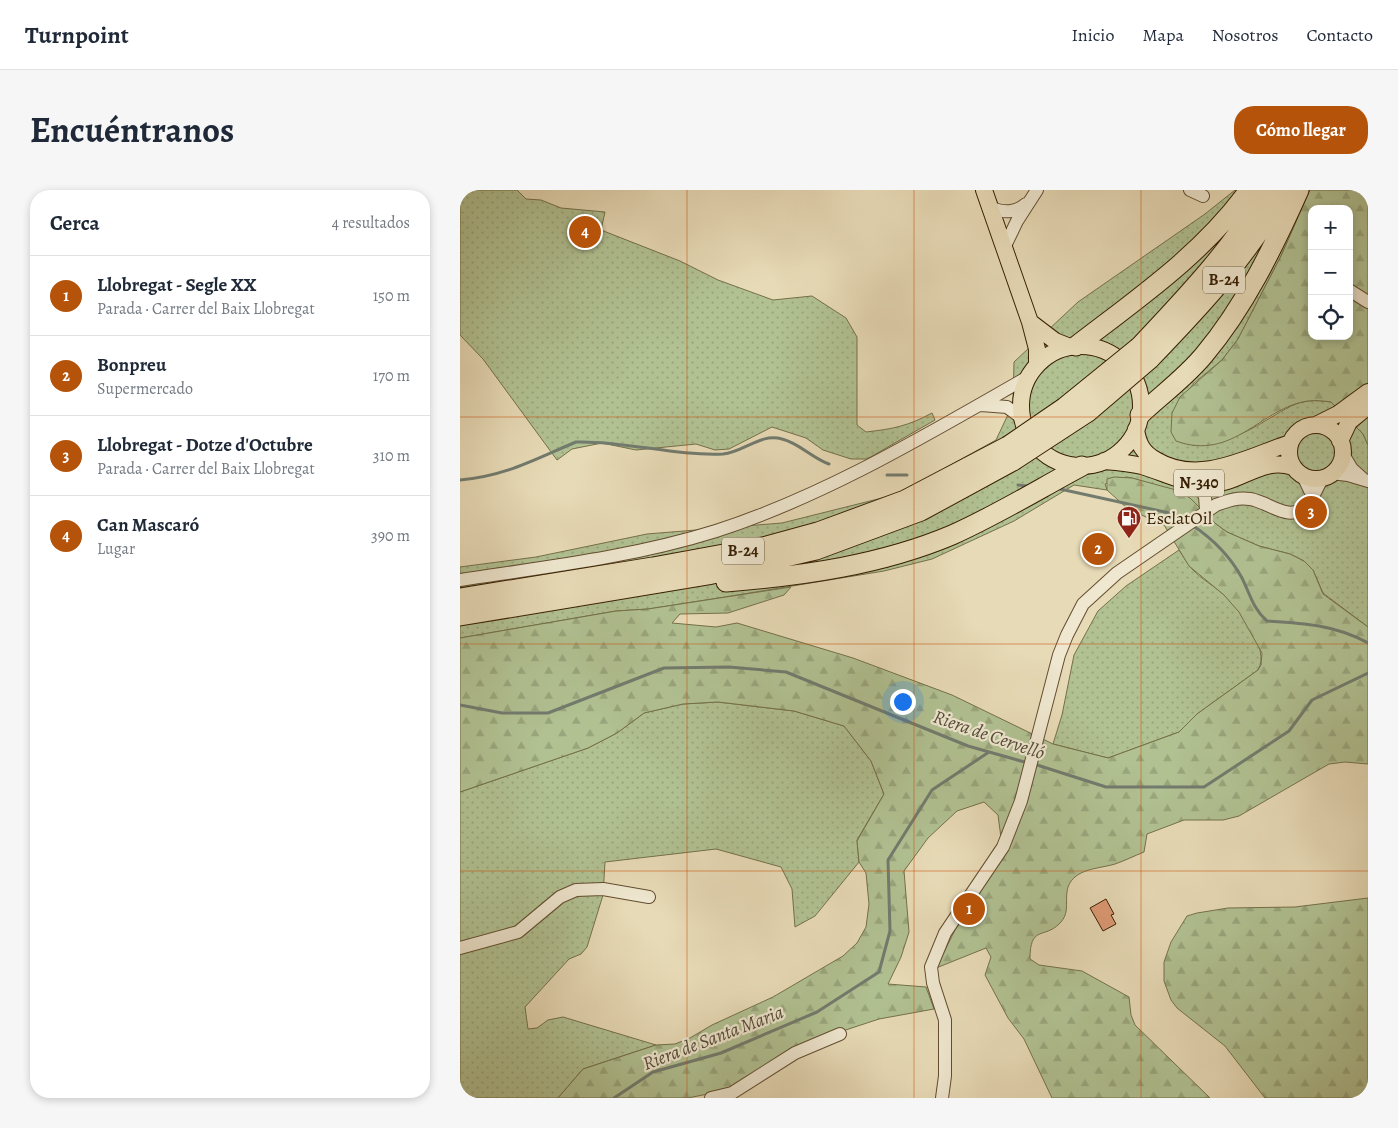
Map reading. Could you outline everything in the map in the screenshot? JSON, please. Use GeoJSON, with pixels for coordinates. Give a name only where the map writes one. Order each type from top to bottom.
{"type":"FeatureCollection","features":[{"type":"Feature","properties":{"kind":"highway"},"geometry":{"type":"LineString","coordinates":[[1073,346],[1161,280],[1202,245],[1249,190]]}},
{"type":"Feature","properties":{"kind":"highway","name":"B-24"},"geometry":{"type":"LineString","coordinates":[[460,616],[708,575],[832,544],[921,511],[1011,454],[1088,412],[1144,353],[1245,224],[1267,190]]}},
{"type":"Feature","properties":{"kind":"highway"},"geometry":{"type":"LineString","coordinates":[[1138,422],[1186,375],[1229,322],[1252,286],[1294,190]]}},
{"type":"Feature","properties":{"kind":"highway","name":"B-24"},"geometry":{"type":"LineString","coordinates":[[1144,353],[1209,298],[1294,190]]}},
{"type":"Feature","properties":{"kind":"highway","name":"B-24"},"geometry":{"type":"LineString","coordinates":[[460,598],[767,546],[818,532],[906,500],[1011,454]]}},
{"type":"Feature","properties":{"kind":"highway"},"geometry":{"type":"LineString","coordinates":[[632,587],[742,580],[828,570],[903,552],[971,526],[1082,466]]}},
{"type":"Feature","properties":{"kind":"main road"},"geometry":{"type":"LineString","coordinates":[[984,190],[1030,322],[1037,348],[1033,371]]}},
{"type":"Feature","properties":{"kind":"main road"},"geometry":{"type":"LineString","coordinates":[[1030,322],[1055,341],[1073,346]]}},
{"type":"Feature","properties":{"kind":"main road"},"geometry":{"type":"LineString","coordinates":[[1033,371],[1049,355],[1073,346]]}},
{"type":"Feature","properties":{"kind":"main road","name":"N-340"},"geometry":{"type":"LineString","coordinates":[[1073,346],[1102,350],[1125,365],[1138,389],[1139,444],[1147,454],[1160,463],[1182,470],[1209,470],[1223,467],[1290,443],[1299,431],[1338,414],[1368,392]]}},
{"type":"Feature","properties":{"kind":"main road","name":"N-340"},"geometry":{"type":"LineString","coordinates":[[1033,371],[1022,392],[1022,418],[1034,443],[1047,456],[1064,464],[1082,466],[1104,461],[1143,466],[1178,479],[1196,483],[1223,482],[1262,466],[1276,464],[1316,479],[1327,476]]}},
{"type":"Feature","properties":{"kind":"main road"},"geometry":{"type":"LineString","coordinates":[[1327,476],[1339,466],[1349,422],[1368,406]]}},
{"type":"Feature","properties":{"kind":"main road","name":"N-340"},"geometry":{"type":"LineString","coordinates":[[1104,461],[1126,446],[1138,422]]}},
{"type":"Feature","properties":{"kind":"main road"},"geometry":{"type":"LineString","coordinates":[[1316,425],[1328,428],[1342,447]]}},
{"type":"Feature","properties":{"kind":"main road"},"geometry":{"type":"LineString","coordinates":[[1290,443],[1289,455],[1298,472]]}},
{"type":"Feature","properties":{"kind":"street"},"geometry":{"type":"LineString","coordinates":[[1190,190],[1203,196]]}},
{"type":"Feature","properties":{"kind":"street"},"geometry":{"type":"LineString","coordinates":[[991,208],[1009,212],[1018,210],[1033,195]]}},
{"type":"Feature","properties":{"kind":"street"},"geometry":{"type":"LineString","coordinates":[[1004,246],[1033,195]]}},
{"type":"Feature","properties":{"kind":"street"},"geometry":{"type":"LineString","coordinates":[[1353,293],[1368,302]]}},
{"type":"Feature","properties":{"kind":"street"},"geometry":{"type":"LineString","coordinates":[[460,580],[634,552],[716,531],[806,496],[981,405],[1033,371]]}},
{"type":"Feature","properties":{"kind":"street"},"geometry":{"type":"LineString","coordinates":[[981,405],[1007,407],[1022,418]]}},
{"type":"Feature","properties":{"kind":"street"},"geometry":{"type":"LineString","coordinates":[[1342,447],[1352,469],[1366,481]]}},
{"type":"Feature","properties":{"kind":"street"},"geometry":{"type":"LineString","coordinates":[[1298,472],[1312,497]]}},
{"type":"Feature","properties":{"kind":"street"},"geometry":{"type":"LineString","coordinates":[[942,1098],[945,1076],[944,1020],[933,983],[931,967],[945,933],[1003,848],[1021,801],[1059,655],[1083,604],[1121,569],[1203,514],[1234,498],[1250,499],[1283,512],[1292,513],[1304,508],[1327,476],[1348,475],[1366,481]]}},
{"type":"Feature","properties":{"kind":"street"},"geometry":{"type":"LineString","coordinates":[[1196,483],[1205,496],[1203,514]]}},
{"type":"Feature","properties":{"kind":"street"},"geometry":{"type":"LineString","coordinates":[[460,948],[518,932],[560,897],[576,890],[603,889],[649,897]]}},
{"type":"Feature","properties":{"kind":"street"},"geometry":{"type":"LineString","coordinates":[[711,1098],[732,1093],[795,1053],[840,1034]]}},
{"type":"Feature","properties":{"kind":"green space"},"geometry":{"type":"Polygon","coordinates":[[[460,190],[517,190],[526,199],[541,200],[561,208],[605,212],[601,230],[680,261],[718,280],[773,300],[812,296],[846,318],[857,337],[857,425],[866,432],[900,426],[932,413],[935,420],[867,459],[851,459],[823,450],[806,438],[772,427],[729,449],[715,450],[696,444],[636,450],[602,443],[572,449],[557,460],[483,359],[460,335],[460,190]]]}},
{"type":"Feature","properties":{"kind":"green space"},"geometry":{"type":"Polygon","coordinates":[[[1235,190],[1310,191],[1281,256],[1238,339],[1222,360],[1194,383],[1172,413],[1192,445],[1202,445],[1230,438],[1248,431],[1291,406],[1311,401],[1331,402],[1363,434],[1368,445],[1368,627],[1323,593],[1313,570],[1304,561],[1290,554],[1259,546],[1227,532],[1185,495],[1126,477],[1105,484],[1107,490],[1074,485],[1014,521],[932,559],[884,571],[648,609],[616,611],[460,638],[460,567],[536,557],[647,534],[782,523],[898,494],[996,440],[1013,404],[1014,362],[1078,302],[1205,214],[1235,190]]]}},
{"type":"Feature","properties":{"kind":"green space"},"geometry":{"type":"Polygon","coordinates":[[[1310,190],[1368,190],[1368,445],[1363,434],[1331,402],[1317,401],[1291,405],[1231,439],[1214,444],[1196,446],[1176,441],[1171,432],[1172,413],[1180,397],[1222,360],[1238,339],[1281,256],[1310,190]]]}},
{"type":"Feature","properties":{"kind":"green space"},"geometry":{"type":"Polygon","coordinates":[[[1114,477],[1132,478],[1176,490],[1190,498],[1216,524],[1227,532],[1259,546],[1290,554],[1304,561],[1313,570],[1323,594],[1368,627],[1368,764],[1345,762],[1329,764],[1239,816],[1223,820],[1184,820],[1147,834],[1144,852],[1115,864],[1088,870],[1076,876],[1068,887],[1066,911],[1063,920],[1048,931],[1039,934],[1032,941],[1030,959],[1039,965],[1082,971],[1129,997],[1131,1015],[1135,1025],[1210,1098],[1052,1098],[1024,1039],[1008,1018],[985,975],[991,957],[986,948],[936,968],[955,930],[1003,853],[998,815],[984,802],[957,811],[928,838],[904,871],[909,932],[901,957],[888,984],[926,987],[934,1009],[879,1019],[797,1046],[732,1089],[688,1098],[558,1098],[583,1069],[656,1045],[675,1044],[690,1038],[712,1025],[773,997],[843,956],[857,943],[866,927],[869,904],[866,873],[859,862],[857,841],[884,794],[871,761],[844,726],[794,711],[718,702],[683,704],[644,713],[617,733],[588,748],[460,792],[460,638],[616,611],[648,609],[791,587],[784,595],[728,613],[680,614],[672,623],[716,627],[737,623],[853,658],[952,695],[1053,744],[1108,758],[1179,732],[1197,714],[1258,670],[1261,665],[1262,653],[1239,612],[1224,595],[1189,566],[1164,525],[1128,509],[1107,490],[1107,479],[1114,477]]]}},
{"type":"Feature","properties":{"kind":"green space"},"geometry":{"type":"Polygon","coordinates":[[[1179,550],[1192,569],[1230,600],[1245,619],[1257,640],[1260,651],[1261,661],[1258,670],[1197,714],[1179,732],[1108,758],[1053,744],[1062,715],[1074,655],[1098,611],[1126,586],[1179,550]]]}},
{"type":"Feature","properties":{"kind":"green space"},"geometry":{"type":"Polygon","coordinates":[[[718,702],[794,711],[844,726],[871,761],[884,794],[857,840],[859,862],[815,916],[795,927],[792,889],[781,867],[716,849],[605,862],[603,895],[587,947],[581,954],[569,959],[525,1007],[528,1029],[537,1028],[548,1020],[563,1017],[656,1045],[583,1069],[558,1098],[460,1098],[460,792],[588,748],[617,733],[644,713],[683,704],[718,702]]]}},
{"type":"Feature","properties":{"kind":"green space"},"geometry":{"type":"Polygon","coordinates":[[[1368,898],[1368,1098],[1265,1098],[1225,1046],[1177,1008],[1171,1000],[1164,981],[1164,962],[1171,942],[1187,916],[1197,913],[1228,908],[1295,907],[1368,898]]]}},
{"type":"Feature","properties":{"kind":"building"},"geometry":{"type":"Polygon","coordinates":[[[577,225],[595,229],[593,240],[575,236],[577,225]]]}},
{"type":"Feature","properties":{"kind":"building"},"geometry":{"type":"Polygon","coordinates":[[[1106,899],[1114,914],[1111,915],[1116,924],[1103,931],[1090,908],[1106,899]]]}},
{"type":"Feature","properties":{"kind":"waterway"},"geometry":{"type":"LineString","coordinates":[[460,480],[506,471],[576,442],[617,444],[688,453],[723,454],[731,453],[759,441],[774,438],[788,441],[829,464]]}},
{"type":"Feature","properties":{"kind":"waterway"},"geometry":{"type":"LineString","coordinates":[[887,475],[907,475]]}},
{"type":"Feature","properties":{"kind":"waterway"},"geometry":{"type":"LineString","coordinates":[[1018,485],[1027,486]]}},
{"type":"Feature","properties":{"kind":"waterway"},"geometry":{"type":"LineString","coordinates":[[1060,489],[1174,514],[1187,522]]}},
{"type":"Feature","properties":{"kind":"waterway"},"geometry":{"type":"LineString","coordinates":[[1192,525],[1214,542],[1232,562],[1255,606],[1267,621],[1319,626],[1344,632],[1368,643]]}},
{"type":"Feature","properties":{"kind":"waterway","name":"Riera de Cervelló"},"geometry":{"type":"LineString","coordinates":[[460,705],[502,713],[548,713],[664,668],[729,667],[786,672],[968,746],[1028,763]]}},
{"type":"Feature","properties":{"kind":"waterway","name":"Riera de Cervelló"},"geometry":{"type":"LineString","coordinates":[[1034,764],[1106,787],[1204,787],[1289,731],[1312,700],[1368,673]]}},
{"type":"Feature","properties":{"kind":"waterway","name":"Riera de Santa Maria"},"geometry":{"type":"LineString","coordinates":[[614,1098],[653,1072],[721,1053],[817,1012],[879,972],[890,931],[888,860],[932,790],[989,752]]}},
{"type":"Feature","properties":{"kind":"place","name":"Can Mascaró"},"geometry":{"type":"Point","coordinates":[585,232]}},
{"type":"Feature","properties":{"kind":"place","name":"Llobregat - Dotze d'Octubre"},"geometry":{"type":"Point","coordinates":[1311,512]}},
{"type":"Feature","properties":{"kind":"place","name":"EsclatOil"},"geometry":{"type":"Point","coordinates":[1129,539]}},
{"type":"Feature","properties":{"kind":"place","name":"Bonpreu"},"geometry":{"type":"Point","coordinates":[1098,549]}},
{"type":"Feature","properties":{"kind":"place","name":"Llobregat - Segle XX"},"geometry":{"type":"Point","coordinates":[969,909]}}]}
